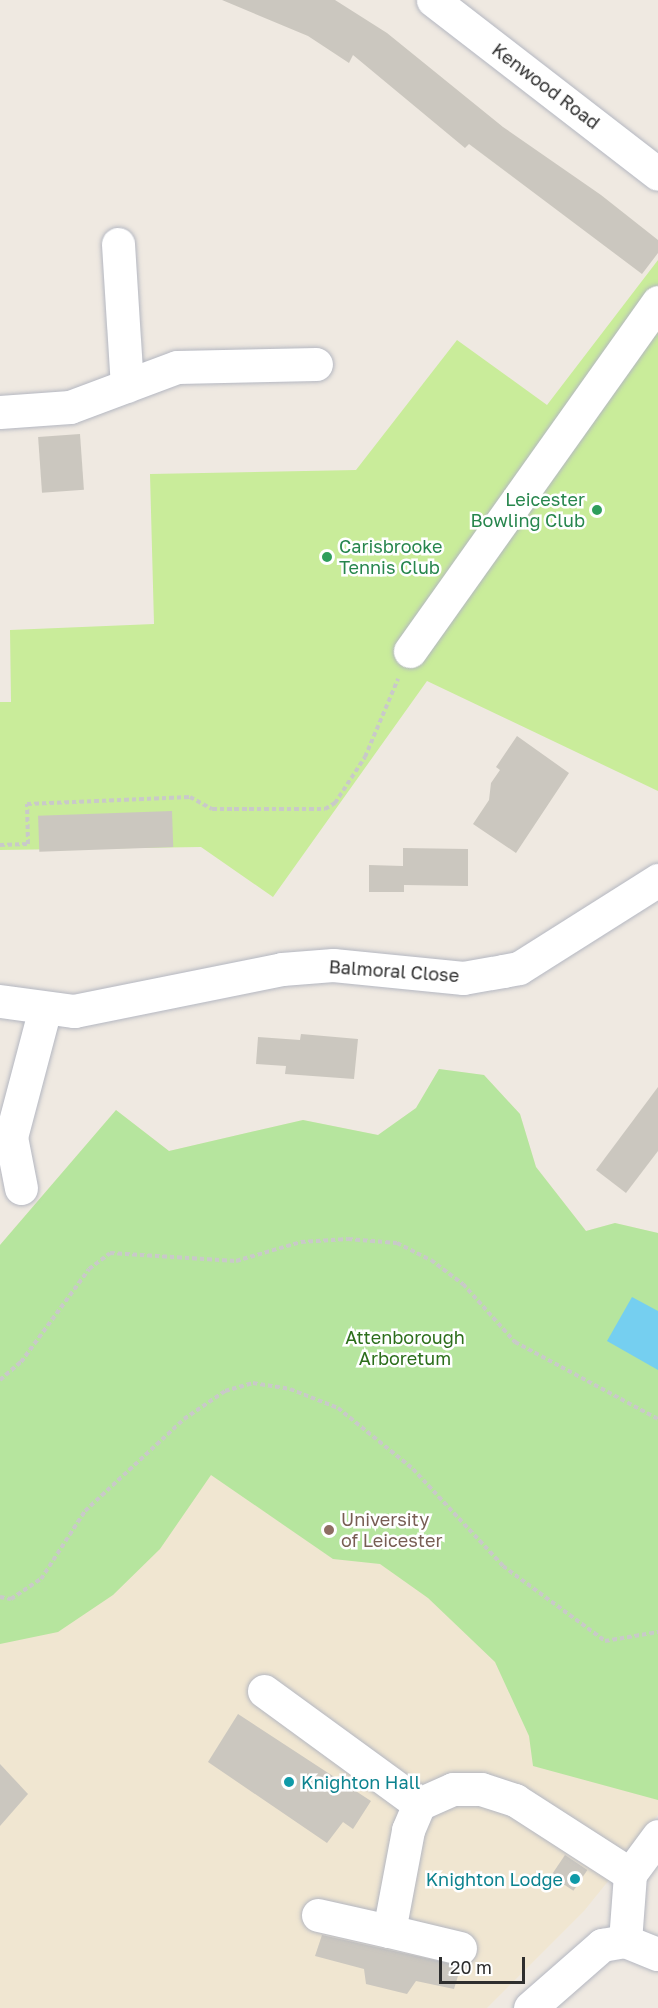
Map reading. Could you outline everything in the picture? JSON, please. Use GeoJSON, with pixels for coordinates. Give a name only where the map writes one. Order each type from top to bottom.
{"type":"FeatureCollection","features":[{"type":"Feature","properties":{"kind":"street","name":"Kenwood Road"},"geometry":{"type":"LineString","coordinates":[[433,0],[658,174]]}},
{"type":"Feature","properties":{"kind":"street"},"geometry":{"type":"LineString","coordinates":[[118,244],[127,386]]}},
{"type":"Feature","properties":{"kind":"street"},"geometry":{"type":"LineString","coordinates":[[410,651],[658,302]]}},
{"type":"Feature","properties":{"kind":"street"},"geometry":{"type":"LineString","coordinates":[[0,412],[51,411],[177,367],[316,364]]}},
{"type":"Feature","properties":{"kind":"street","name":"Balmoral Close"},"geometry":{"type":"LineString","coordinates":[[0,1002],[74,1011],[282,969],[373,967],[463,978],[511,969],[658,880]]}},
{"type":"Feature","properties":{"kind":"street"},"geometry":{"type":"LineString","coordinates":[[21,1188],[11,1137],[45,1008]]}},
{"type":"Feature","properties":{"kind":"street"},"geometry":{"type":"LineString","coordinates":[[264,1691],[419,1804]]}},
{"type":"Feature","properties":{"kind":"street"},"geometry":{"type":"LineString","coordinates":[[389,1931],[406,1839],[419,1804],[453,1789],[481,1789],[515,1800],[642,1857],[613,1943],[530,2008]]}},
{"type":"Feature","properties":{"kind":"street"},"geometry":{"type":"LineString","coordinates":[[318,1915],[460,1948]]}},
{"type":"Feature","properties":{"kind":"street"},"geometry":{"type":"LineString","coordinates":[[613,1943],[658,1954]]}},
{"type":"Feature","properties":{"kind":"path"},"geometry":{"type":"LineString","coordinates":[[0,845],[28,844],[27,804],[190,797],[212,809],[325,809],[335,803],[365,757],[410,651]]}},
{"type":"Feature","properties":{"kind":"path"},"geometry":{"type":"LineString","coordinates":[[0,1380],[21,1362],[89,1269],[110,1253],[236,1261],[301,1242],[348,1239],[397,1243],[431,1260],[463,1284],[515,1342],[658,1419]]}},
{"type":"Feature","properties":{"kind":"path"},"geometry":{"type":"LineString","coordinates":[[0,1597],[11,1599],[41,1579],[85,1511],[183,1419],[225,1390],[253,1383],[290,1389],[338,1408],[413,1469],[503,1566],[605,1641],[658,1632]]}},
{"type":"Feature","properties":{"kind":"shaded area","name":"University of Leicester"},"geometry":{"type":"Polygon","coordinates":[[[439,1069],[484,1075],[520,1114],[536,1167],[586,1231],[615,1223],[658,1233],[658,1815],[607,1873],[609,1880],[584,1911],[487,2008],[0,2008],[0,1245],[116,1110],[169,1151],[303,1120],[378,1135],[416,1108],[439,1069]]]}},
{"type":"Feature","properties":{"kind":"green space","name":"Carisbrooke Tennis Club"},"geometry":{"type":"Polygon","coordinates":[[[658,260],[658,791],[427,681],[273,897],[201,847],[0,850],[0,702],[11,702],[10,630],[154,624],[150,474],[356,470],[457,340],[547,405],[658,260]]]}},
{"type":"Feature","properties":{"kind":"green space","name":"Attenborough Arboretum"},"geometry":{"type":"Polygon","coordinates":[[[439,1069],[484,1075],[520,1114],[536,1167],[586,1231],[615,1223],[658,1233],[658,1800],[533,1766],[529,1736],[495,1662],[428,1598],[380,1564],[333,1559],[211,1475],[160,1549],[113,1595],[58,1632],[0,1644],[0,1245],[116,1110],[169,1151],[303,1120],[378,1135],[416,1108],[439,1069]]]}},
{"type":"Feature","properties":{"kind":"water"},"geometry":{"type":"Polygon","coordinates":[[[632,1297],[658,1311],[658,1370],[607,1341],[632,1297]]]}},
{"type":"Feature","properties":{"kind":"building"},"geometry":{"type":"Polygon","coordinates":[[[222,0],[335,0],[387,33],[503,127],[601,195],[658,240],[658,253],[642,274],[469,144],[465,148],[353,55],[349,63],[308,36],[222,0]]]}},
{"type":"Feature","properties":{"kind":"building"},"geometry":{"type":"Polygon","coordinates":[[[80,434],[84,490],[42,493],[38,437],[80,434]]]}},
{"type":"Feature","properties":{"kind":"building"},"geometry":{"type":"Polygon","coordinates":[[[517,736],[569,773],[516,853],[473,824],[489,800],[491,783],[500,770],[496,767],[517,736]]]}},
{"type":"Feature","properties":{"kind":"building"},"geometry":{"type":"Polygon","coordinates":[[[172,811],[173,847],[39,852],[38,816],[172,811]]]}},
{"type":"Feature","properties":{"kind":"building"},"geometry":{"type":"Polygon","coordinates":[[[403,848],[468,849],[468,886],[404,885],[404,892],[369,892],[369,865],[403,866],[403,848]]]}},
{"type":"Feature","properties":{"kind":"building"},"geometry":{"type":"Polygon","coordinates":[[[301,1034],[358,1039],[354,1079],[285,1074],[286,1066],[256,1064],[258,1037],[300,1040],[301,1034]]]}},
{"type":"Feature","properties":{"kind":"building"},"geometry":{"type":"Polygon","coordinates":[[[658,1087],[658,1151],[626,1193],[596,1170],[658,1087]]]}},
{"type":"Feature","properties":{"kind":"building","name":"Knighton Hall"},"geometry":{"type":"Polygon","coordinates":[[[238,1714],[371,1801],[353,1829],[343,1822],[327,1843],[208,1762],[238,1714]]]}},
{"type":"Feature","properties":{"kind":"building"},"geometry":{"type":"Polygon","coordinates":[[[0,1764],[28,1794],[0,1826],[0,1764]]]}},
{"type":"Feature","properties":{"kind":"building","name":"Knighton Lodge"},"geometry":{"type":"Polygon","coordinates":[[[565,1855],[587,1870],[573,1891],[551,1876],[565,1855]]]}},
{"type":"Feature","properties":{"kind":"building"},"geometry":{"type":"Polygon","coordinates":[[[322,1935],[461,1966],[454,1989],[416,1981],[407,1994],[366,1984],[364,1969],[315,1956],[322,1935]]]}},
{"type":"Feature","properties":{"kind":"place","name":"Leicester Bowling Club"},"geometry":{"type":"Point","coordinates":[597,510]}},
{"type":"Feature","properties":{"kind":"place","name":"Carisbrooke Tennis Club"},"geometry":{"type":"Point","coordinates":[327,557]}},
{"type":"Feature","properties":{"kind":"place","name":"University of Leicester"},"geometry":{"type":"Point","coordinates":[329,1530]}},
{"type":"Feature","properties":{"kind":"place","name":"Knighton Hall"},"geometry":{"type":"Point","coordinates":[289,1782]}},
{"type":"Feature","properties":{"kind":"place","name":"Knighton Lodge"},"geometry":{"type":"Point","coordinates":[575,1879]}}]}
